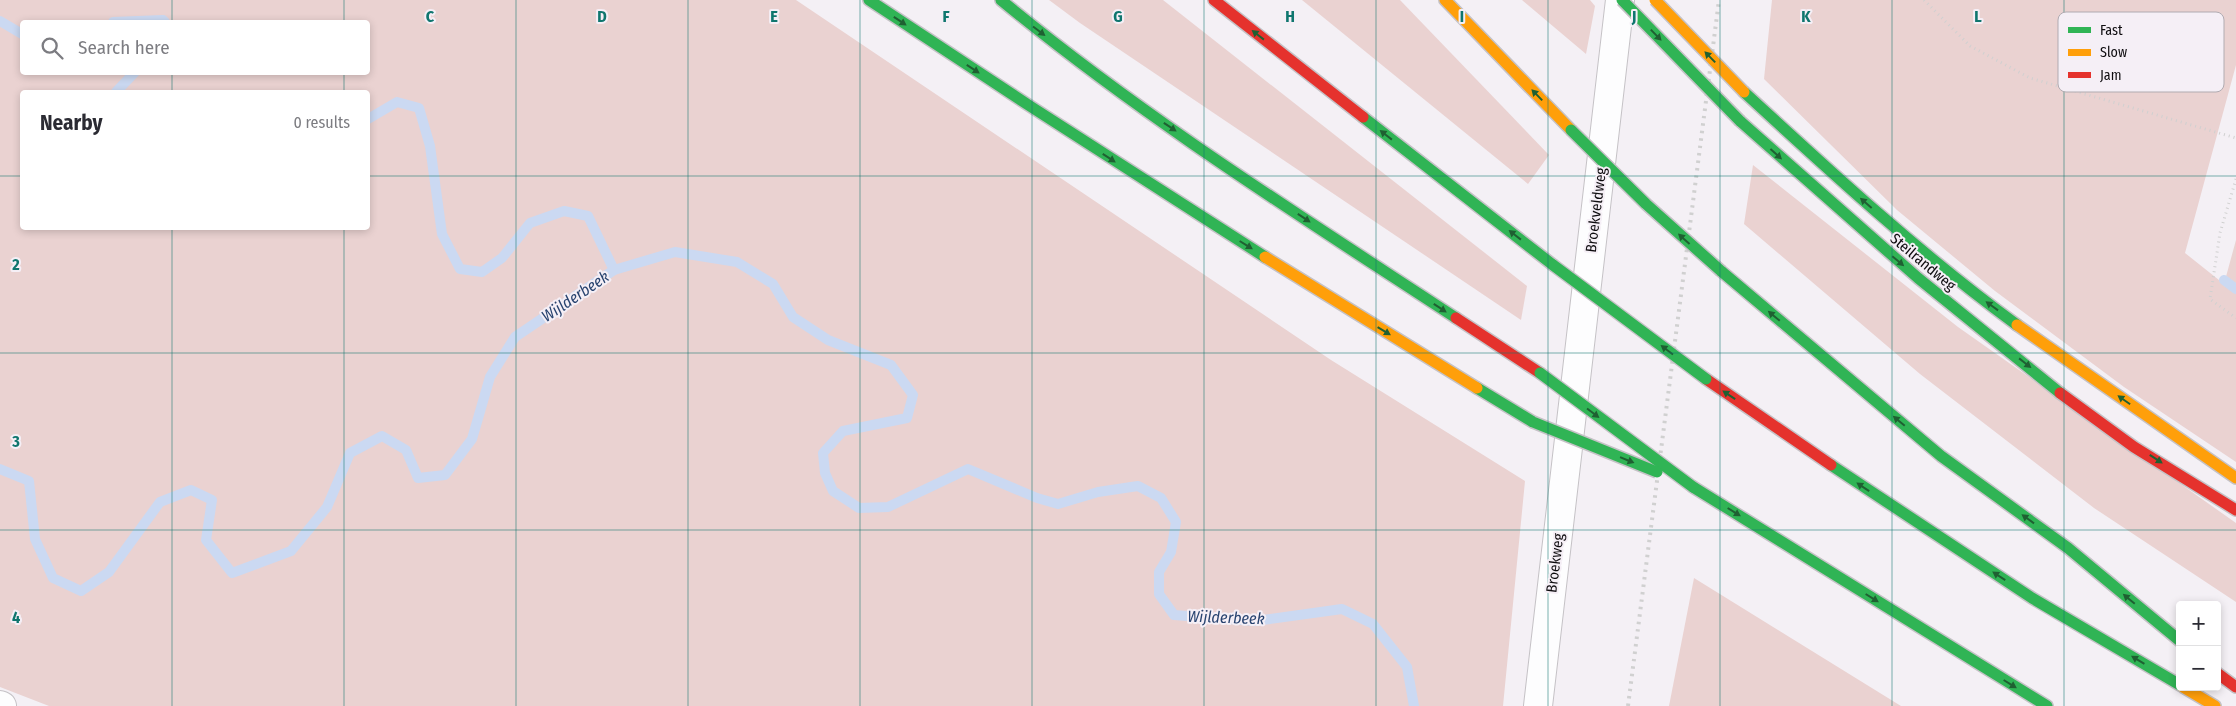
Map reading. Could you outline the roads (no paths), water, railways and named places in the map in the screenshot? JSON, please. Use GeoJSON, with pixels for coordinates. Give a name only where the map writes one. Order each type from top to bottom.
{"type":"FeatureCollection","features":[{"type":"Feature","properties":{"kind":"main road"},"geometry":{"type":"LineString","coordinates":[[869,0],[1127,169],[1360,316],[1533,422],[1693,487]]}},
{"type":"Feature","properties":{"kind":"main road"},"geometry":{"type":"LineString","coordinates":[[1001,0],[1030,24],[1151,114],[1305,219],[1540,373],[1693,487],[2046,706]]}},
{"type":"Feature","properties":{"kind":"main road"},"geometry":{"type":"LineString","coordinates":[[1214,0],[1553,265],[1706,379],[1894,508],[2032,598],[2176,683]]}},
{"type":"Feature","properties":{"kind":"main road"},"geometry":{"type":"LineString","coordinates":[[1445,0],[1646,204],[1721,271],[1941,456],[2068,548],[2176,638]]}},
{"type":"Feature","properties":{"kind":"main road","name":"Steilrandweg"},"geometry":{"type":"LineString","coordinates":[[1621,0],[1740,121],[1849,220],[1961,313],[2104,426],[2236,510]]}},
{"type":"Feature","properties":{"kind":"main road","name":"Steilrandweg"},"geometry":{"type":"LineString","coordinates":[[1654,0],[1744,92],[1865,203],[1977,295],[2117,396],[2236,478]]}},
{"type":"Feature","properties":{"kind":"main road"},"geometry":{"type":"LineString","coordinates":[[2221,676],[2236,687]]}},
{"type":"Feature","properties":{"kind":"main road"},"geometry":{"type":"LineString","coordinates":[[2190,691],[2215,706]]}},
{"type":"Feature","properties":{"kind":"street","name":"Broekveldweg"},"geometry":{"type":"LineString","coordinates":[[1572,420],[1621,0]]}},
{"type":"Feature","properties":{"kind":"street","name":"Broekweg"},"geometry":{"type":"LineString","coordinates":[[1538,706],[1572,420]]}},
{"type":"Feature","properties":{"kind":"waterway"},"geometry":{"type":"LineString","coordinates":[[0,21],[20,33]]}},
{"type":"Feature","properties":{"kind":"waterway"},"geometry":{"type":"LineString","coordinates":[[118,90],[132,75]]}},
{"type":"Feature","properties":{"kind":"waterway"},"geometry":{"type":"LineString","coordinates":[[370,118],[397,102],[419,108],[430,146],[442,234],[460,269],[482,272],[502,258],[530,223],[564,211],[588,216],[614,270]]}},
{"type":"Feature","properties":{"kind":"waterway","name":"Wijlderbeek"},"geometry":{"type":"LineString","coordinates":[[0,469],[29,481],[35,539],[53,578],[81,591],[109,572],[160,502],[191,490],[212,500],[206,540],[232,573],[291,551],[327,507],[350,453],[382,436],[406,450],[418,478],[445,475],[472,439],[490,377],[515,337],[614,270],[675,252],[737,262],[773,284],[793,317],[828,340],[891,365],[913,395],[907,418],[843,431],[823,453],[825,473],[833,491],[859,508],[888,507],[968,469],[1037,498],[1058,504],[1098,492],[1138,486],[1161,498],[1176,522],[1171,552],[1159,572],[1159,594],[1174,615],[1256,621],[1342,609],[1373,624],[1407,667],[1414,706]]}},
{"type":"Feature","properties":{"kind":"waterway"},"geometry":{"type":"LineString","coordinates":[[2224,280],[2236,289]]}},
{"type":"Feature","properties":{"kind":"railway"},"geometry":{"type":"LineString","coordinates":[[1628,706],[1719,0]]}}]}
